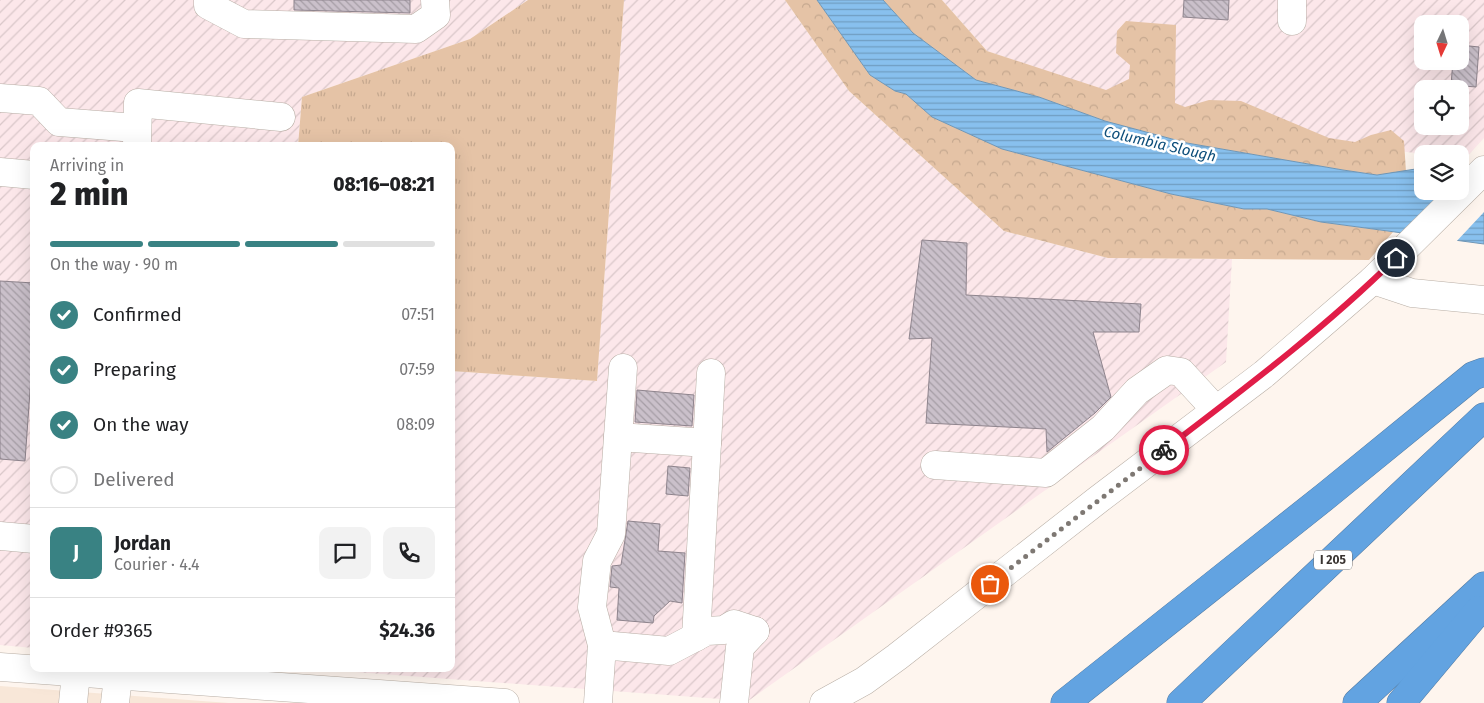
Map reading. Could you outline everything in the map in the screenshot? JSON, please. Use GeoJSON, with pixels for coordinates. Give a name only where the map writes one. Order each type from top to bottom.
{"type":"FeatureCollection","features":[{"type":"Feature","properties":{"kind":"highway"},"geometry":{"type":"LineString","coordinates":[[1065,703],[1478,374]]}},
{"type":"Feature","properties":{"kind":"highway","name":"I 205"},"geometry":{"type":"LineString","coordinates":[[1181,703],[1484,417]]}},
{"type":"Feature","properties":{"kind":"highway"},"geometry":{"type":"LineString","coordinates":[[1357,703],[1484,586]]}},
{"type":"Feature","properties":{"kind":"highway"},"geometry":{"type":"LineString","coordinates":[[1401,703],[1484,604]]}},
{"type":"Feature","properties":{"kind":"street"},"geometry":{"type":"LineString","coordinates":[[208,0],[208,5],[244,24],[416,29],[436,15],[435,0]]}},
{"type":"Feature","properties":{"kind":"street"},"geometry":{"type":"LineString","coordinates":[[0,98],[39,101],[59,122],[136,137],[138,103],[281,117]]}},
{"type":"Feature","properties":{"kind":"street"},"geometry":{"type":"LineString","coordinates":[[824,703],[864,681],[897,657],[1099,499],[1264,374],[1373,280],[1484,170]]}},
{"type":"Feature","properties":{"kind":"street"},"geometry":{"type":"LineString","coordinates":[[0,172],[30,175]]}},
{"type":"Feature","properties":{"kind":"street"},"geometry":{"type":"LineString","coordinates":[[1373,280],[1412,293],[1484,300]]}},
{"type":"Feature","properties":{"kind":"street"},"geometry":{"type":"LineString","coordinates":[[598,703],[602,645],[592,607],[597,561],[611,534],[623,368]]}},
{"type":"Feature","properties":{"kind":"street"},"geometry":{"type":"LineString","coordinates":[[935,465],[1046,473],[1103,428],[1138,391],[1167,370],[1180,372],[1216,410]]}},
{"type":"Feature","properties":{"kind":"street"},"geometry":{"type":"LineString","coordinates":[[696,637],[711,373]]}},
{"type":"Feature","properties":{"kind":"street"},"geometry":{"type":"LineString","coordinates":[[618,437],[707,443]]}},
{"type":"Feature","properties":{"kind":"street"},"geometry":{"type":"LineString","coordinates":[[0,536],[30,539]]}},
{"type":"Feature","properties":{"kind":"street"},"geometry":{"type":"LineString","coordinates":[[602,645],[669,651],[707,631],[724,630],[734,624],[755,630],[740,647],[734,703]]}},
{"type":"Feature","properties":{"kind":"street"},"geometry":{"type":"LineString","coordinates":[[0,667],[30,669]]}},
{"type":"Feature","properties":{"kind":"street"},"geometry":{"type":"LineString","coordinates":[[63,672],[118,676],[166,674],[244,694],[505,703]]}},
{"type":"Feature","properties":{"kind":"street"},"geometry":{"type":"LineString","coordinates":[[73,703],[76,673]]}},
{"type":"Feature","properties":{"kind":"street"},"geometry":{"type":"LineString","coordinates":[[116,703],[118,676]]}},
{"type":"Feature","properties":{"kind":"shaded area"},"geometry":{"type":"Polygon","coordinates":[[[0,0],[528,0],[470,39],[302,97],[298,142],[30,142],[30,648],[0,645],[0,0]]]}},
{"type":"Feature","properties":{"kind":"shaded area"},"geometry":{"type":"Polygon","coordinates":[[[624,0],[785,0],[849,91],[1004,231],[1108,258],[1232,259],[1226,362],[748,701],[355,672],[455,672],[455,371],[597,381],[624,0]]]}},
{"type":"Feature","properties":{"kind":"shaded area"},"geometry":{"type":"Polygon","coordinates":[[[942,0],[1484,0],[1484,138],[1469,154],[1469,145],[1414,145],[1414,153],[1326,141],[1142,105],[987,51],[942,0]]]}},
{"type":"Feature","properties":{"kind":"shaded area"},"geometry":{"type":"Polygon","coordinates":[[[0,686],[229,703],[0,703],[0,686]]]}},
{"type":"Feature","properties":{"kind":"green space"},"geometry":{"type":"Polygon","coordinates":[[[528,0],[624,0],[597,381],[455,371],[455,142],[298,142],[302,97],[470,39],[528,0]]]}},
{"type":"Feature","properties":{"kind":"green space"},"geometry":{"type":"Polygon","coordinates":[[[785,0],[817,0],[870,75],[895,91],[906,94],[932,117],[1002,149],[1171,194],[1244,209],[1267,209],[1321,222],[1393,232],[1369,260],[1108,258],[1004,231],[849,91],[785,0]]]}},
{"type":"Feature","properties":{"kind":"green space"},"geometry":{"type":"Polygon","coordinates":[[[883,0],[942,0],[987,51],[1106,90],[1129,79],[1130,65],[1116,53],[1117,31],[1126,21],[1176,25],[1175,103],[1185,107],[1209,100],[1241,101],[1329,138],[1355,142],[1371,135],[1391,130],[1404,141],[1406,172],[1377,175],[1187,143],[1105,121],[1039,97],[976,80],[913,33],[883,0]]]}},
{"type":"Feature","properties":{"kind":"water","name":"Columbia Slough"},"geometry":{"type":"Polygon","coordinates":[[[817,0],[883,0],[913,33],[976,80],[1039,97],[1105,121],[1187,143],[1377,175],[1414,169],[1414,200],[1469,200],[1469,171],[1484,173],[1484,244],[1321,222],[1267,209],[1244,209],[1171,194],[1002,149],[932,117],[906,94],[895,91],[870,75],[817,0]]]}},
{"type":"Feature","properties":{"kind":"pier"},"geometry":{"type":"Polygon","coordinates":[[[1469,168],[1484,171],[1484,212],[1455,243],[1399,235],[1434,200],[1469,200],[1469,168]]]}},
{"type":"Feature","properties":{"kind":"building"},"geometry":{"type":"Polygon","coordinates":[[[294,0],[410,0],[410,13],[294,10],[294,0]]]}},
{"type":"Feature","properties":{"kind":"building"},"geometry":{"type":"Polygon","coordinates":[[[1184,0],[1229,0],[1228,20],[1183,17],[1184,0]]]}},
{"type":"Feature","properties":{"kind":"building"},"geometry":{"type":"Polygon","coordinates":[[[1469,46],[1479,47],[1476,87],[1469,86],[1469,80],[1451,80],[1452,70],[1469,70],[1469,46]]]}},
{"type":"Feature","properties":{"kind":"building"},"geometry":{"type":"Polygon","coordinates":[[[922,240],[967,243],[966,295],[1141,304],[1139,332],[1093,332],[1111,397],[1095,413],[1047,452],[1046,429],[926,423],[932,338],[909,339],[922,240]]]}},
{"type":"Feature","properties":{"kind":"building"},"geometry":{"type":"Polygon","coordinates":[[[0,281],[30,283],[30,391],[25,461],[0,459],[0,281]]]}},
{"type":"Feature","properties":{"kind":"building"},"geometry":{"type":"Polygon","coordinates":[[[637,390],[694,395],[692,426],[635,422],[637,390]]]}},
{"type":"Feature","properties":{"kind":"building"},"geometry":{"type":"Polygon","coordinates":[[[668,466],[690,468],[688,496],[666,494],[668,466]]]}},
{"type":"Feature","properties":{"kind":"building"},"geometry":{"type":"Polygon","coordinates":[[[628,521],[660,524],[658,551],[685,553],[682,603],[670,601],[654,616],[653,623],[617,620],[619,588],[610,587],[612,566],[621,565],[628,521]]]}},
{"type":"Feature","properties":{"kind":"way so far"},"geometry":{"type":"LineString","coordinates":[[990,584],[1164,450]]}},
{"type":"Feature","properties":{"kind":"route"},"geometry":{"type":"LineString","coordinates":[[1164,450],[1264,374],[1350,301],[1396,258]]}}]}
